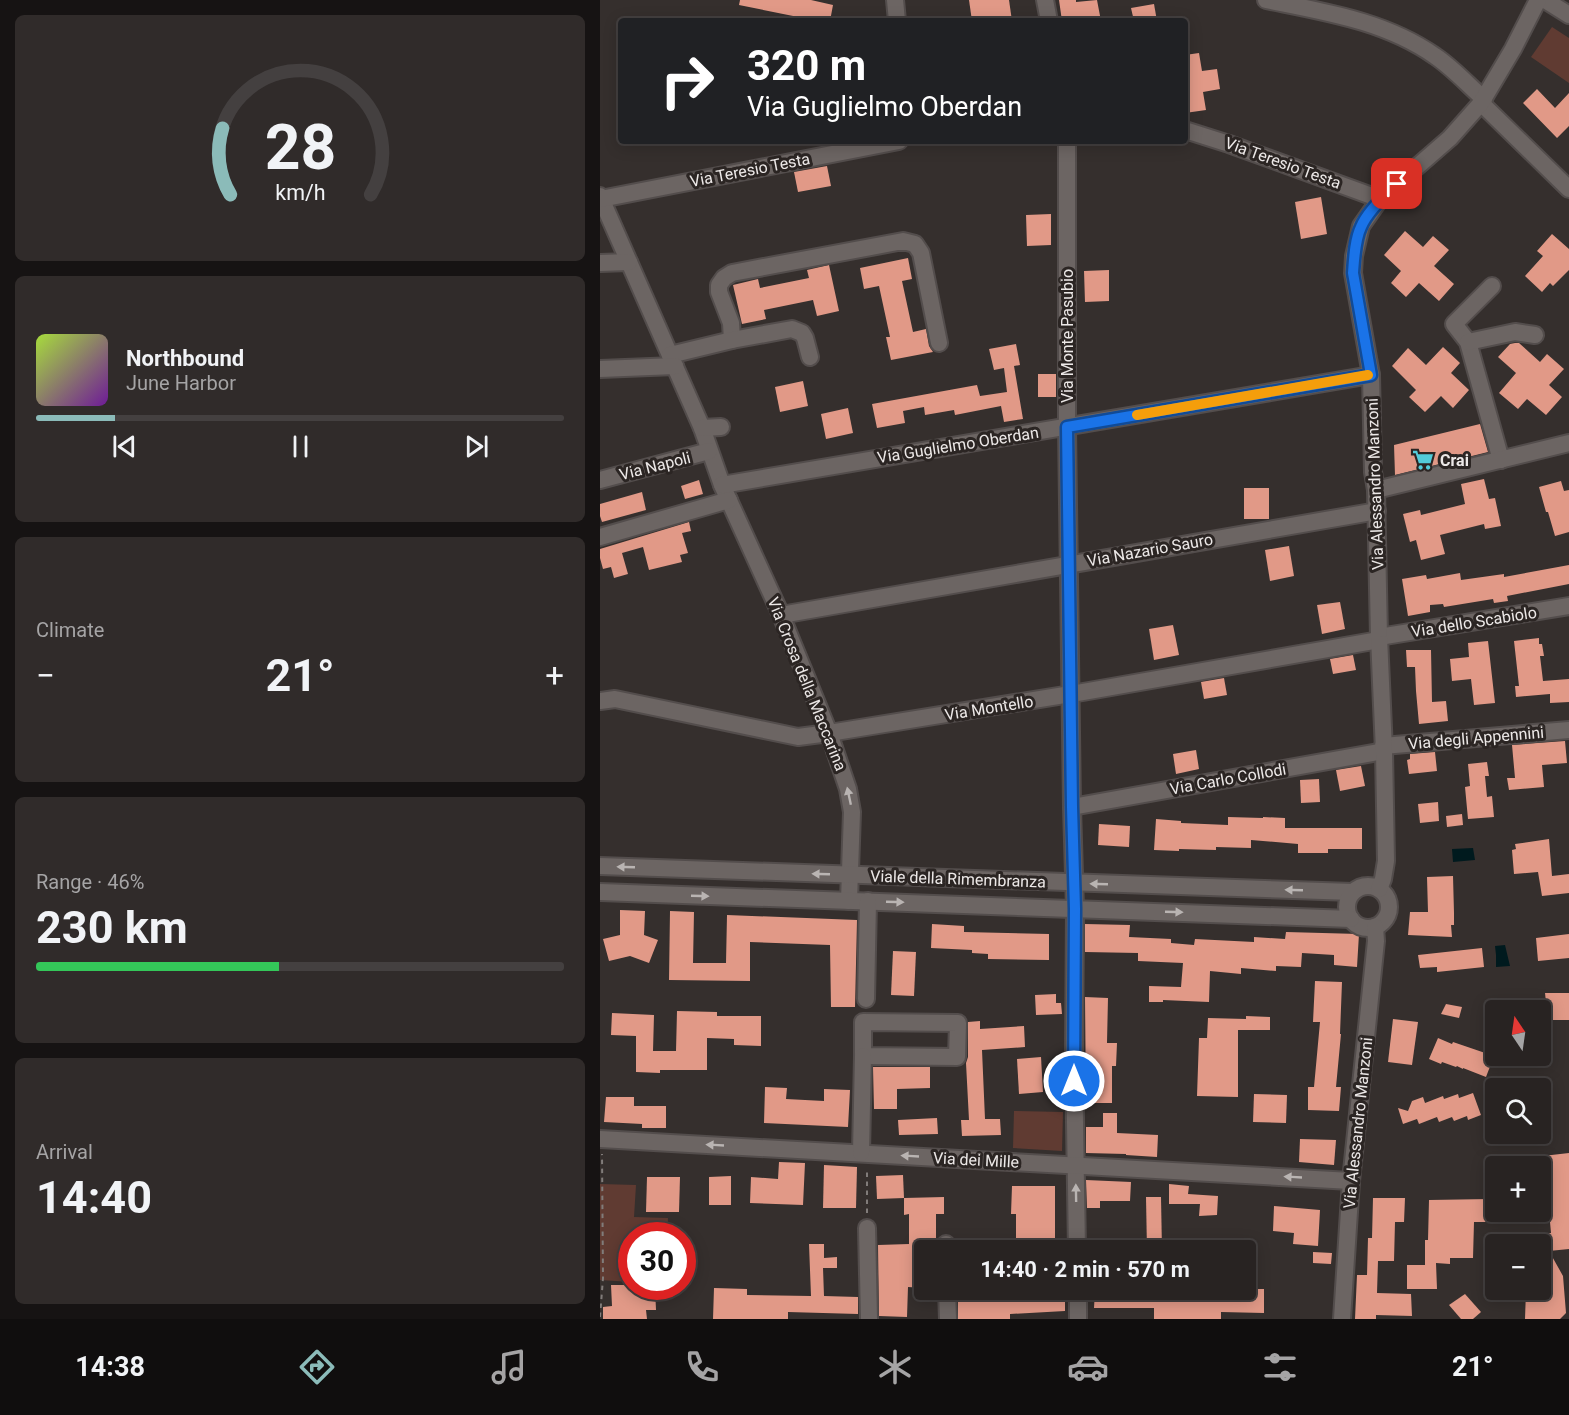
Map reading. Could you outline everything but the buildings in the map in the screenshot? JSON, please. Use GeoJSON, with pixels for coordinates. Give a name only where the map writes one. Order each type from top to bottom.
{"type":"FeatureCollection","features":[{"type":"Feature","properties":{"kind":"street"},"geometry":{"type":"LineString","coordinates":[[895,0],[897,18]]}},
{"type":"Feature","properties":{"kind":"street"},"geometry":{"type":"LineString","coordinates":[[1046,0],[1048,18]]}},
{"type":"Feature","properties":{"kind":"street"},"geometry":{"type":"LineString","coordinates":[[1266,0],[1349,17],[1395,33],[1417,44],[1438,58],[1569,189]]}},
{"type":"Feature","properties":{"kind":"street","name":"Via Alessandro Manzoni"},"geometry":{"type":"LineString","coordinates":[[1379,889],[1385,871],[1377,511],[1373,472],[1371,375],[1353,273],[1354,256],[1361,226],[1380,199],[1450,138],[1483,101],[1538,0]]}},
{"type":"Feature","properties":{"kind":"street"},"geometry":{"type":"LineString","coordinates":[[1545,0],[1569,15]]}},
{"type":"Feature","properties":{"kind":"street","name":"Via Teresio Testa"},"geometry":{"type":"LineString","coordinates":[[1188,130],[1380,199]]}},
{"type":"Feature","properties":{"kind":"street","name":"Via Teresio Testa"},"geometry":{"type":"LineString","coordinates":[[601,198],[883,144]]}},
{"type":"Feature","properties":{"kind":"street","name":"Via Monte Pasubio"},"geometry":{"type":"LineString","coordinates":[[1066,144],[1067,427],[1075,883],[1074,1058],[1077,1240]]}},
{"type":"Feature","properties":{"kind":"street","name":"Via Crosa della Maccarina"},"geometry":{"type":"LineString","coordinates":[[601,198],[702,428],[709,452],[781,615],[829,733],[851,799],[849,901]]}},
{"type":"Feature","properties":{"kind":"street"},"geometry":{"type":"LineString","coordinates":[[732,340],[731,323],[719,292],[719,285],[732,273],[903,241],[915,244],[921,254],[939,343]]}},
{"type":"Feature","properties":{"kind":"street"},"geometry":{"type":"LineString","coordinates":[[600,263],[629,262]]}},
{"type":"Feature","properties":{"kind":"street"},"geometry":{"type":"LineString","coordinates":[[1492,286],[1454,324],[1468,342],[1501,460]]}},
{"type":"Feature","properties":{"kind":"street"},"geometry":{"type":"LineString","coordinates":[[600,369],[673,361],[732,340],[792,329],[802,333],[810,357]]}},
{"type":"Feature","properties":{"kind":"street"},"geometry":{"type":"LineString","coordinates":[[1468,342],[1515,332],[1535,334]]}},
{"type":"Feature","properties":{"kind":"street","name":"Via Guglielmo Oberdan"},"geometry":{"type":"LineString","coordinates":[[726,492],[1067,427],[1371,375]]}},
{"type":"Feature","properties":{"kind":"street"},"geometry":{"type":"LineString","coordinates":[[702,428],[721,427]]}},
{"type":"Feature","properties":{"kind":"street"},"geometry":{"type":"LineString","coordinates":[[1376,490],[1569,443]]}},
{"type":"Feature","properties":{"kind":"street","name":"Via Napoli"},"geometry":{"type":"LineString","coordinates":[[600,480],[709,452]]}},
{"type":"Feature","properties":{"kind":"street"},"geometry":{"type":"LineString","coordinates":[[600,537],[726,492]]}},
{"type":"Feature","properties":{"kind":"street","name":"Via Nazario Sauro"},"geometry":{"type":"LineString","coordinates":[[781,615],[1377,511]]}},
{"type":"Feature","properties":{"kind":"street","name":"Via dello Scabiolo"},"geometry":{"type":"LineString","coordinates":[[1379,638],[1569,606]]}},
{"type":"Feature","properties":{"kind":"street","name":"Via Montello"},"geometry":{"type":"LineString","coordinates":[[600,702],[615,699],[798,737],[1071,694],[1379,638]]}},
{"type":"Feature","properties":{"kind":"street","name":"Via degli Appennini"},"geometry":{"type":"LineString","coordinates":[[1383,748],[1569,730]]}},
{"type":"Feature","properties":{"kind":"street","name":"Via Carlo Collodi"},"geometry":{"type":"LineString","coordinates":[[1072,807],[1383,748]]}},
{"type":"Feature","properties":{"kind":"street","name":"Viale della Rimembranza"},"geometry":{"type":"LineString","coordinates":[[600,866],[1353,892]]}},
{"type":"Feature","properties":{"kind":"street"},"geometry":{"type":"LineString","coordinates":[[1372,886],[1379,889],[1387,898],[1389,909],[1384,920],[1375,927],[1359,926],[1351,919],[1347,902],[1358,888],[1372,886]]}},
{"type":"Feature","properties":{"kind":"street","name":"Viale della Rimembranza"},"geometry":{"type":"LineString","coordinates":[[600,892],[1351,919]]}},
{"type":"Feature","properties":{"kind":"street"},"geometry":{"type":"LineString","coordinates":[[866,999],[868,901]]}},
{"type":"Feature","properties":{"kind":"street","name":"Via Alessandro Manzoni"},"geometry":{"type":"LineString","coordinates":[[1342,1319],[1351,1181],[1374,963],[1375,927]]}},
{"type":"Feature","properties":{"kind":"street"},"geometry":{"type":"LineString","coordinates":[[863,1056],[957,1057],[958,1023],[863,1022],[863,1056],[864,1160]]}},
{"type":"Feature","properties":{"kind":"street","name":"Via dei Mille"},"geometry":{"type":"LineString","coordinates":[[601,1145],[864,1160],[1076,1165],[1351,1181]]}},
{"type":"Feature","properties":{"kind":"street"},"geometry":{"type":"LineString","coordinates":[[867,1228],[869,1319]]}},
{"type":"Feature","properties":{"kind":"street"},"geometry":{"type":"LineString","coordinates":[[947,1300],[948,1319]]}},
{"type":"Feature","properties":{"kind":"street"},"geometry":{"type":"LineString","coordinates":[[1078,1300],[1078,1319]]}},
{"type":"Feature","properties":{"kind":"path"},"geometry":{"type":"LineString","coordinates":[[600,1317],[603,1278],[601,1145]]}},
{"type":"Feature","properties":{"kind":"path"},"geometry":{"type":"LineString","coordinates":[[864,1160],[867,1228]]}},
{"type":"Feature","properties":{"kind":"shaded area"},"geometry":{"type":"Polygon","coordinates":[[[1552,27],[1569,38],[1569,83],[1531,57],[1552,27]]]}},
{"type":"Feature","properties":{"kind":"shaded area"},"geometry":{"type":"Polygon","coordinates":[[[1014,1111],[1063,1112],[1062,1151],[1013,1148],[1014,1111]]]}},
{"type":"Feature","properties":{"kind":"shaded area"},"geometry":{"type":"Polygon","coordinates":[[[600,1184],[636,1185],[634,1217],[668,1218],[668,1222],[618,1222],[618,1281],[600,1280],[600,1184]]]}},
{"type":"Feature","properties":{"kind":"water"},"geometry":{"type":"Polygon","coordinates":[[[1473,848],[1475,860],[1453,862],[1452,849],[1473,848]]]}},
{"type":"Feature","properties":{"kind":"water"},"geometry":{"type":"Polygon","coordinates":[[[1505,945],[1510,966],[1496,967],[1495,946],[1505,945]]]}},
{"type":"Feature","properties":{"kind":"slow traffic"},"geometry":{"type":"LineString","coordinates":[[1137,415],[1368,375]]}},
{"type":"Feature","properties":{"kind":"place","name":"Crai"},"geometry":{"type":"Point","coordinates":[1423,460]}},
{"type":"Feature","properties":{"kind":"route"},"geometry":{"type":"LineString","coordinates":[[1074,1081],[1075,909],[1067,427],[1371,375],[1353,273],[1354,256],[1361,226],[1380,199],[1397,184]]}}]}
